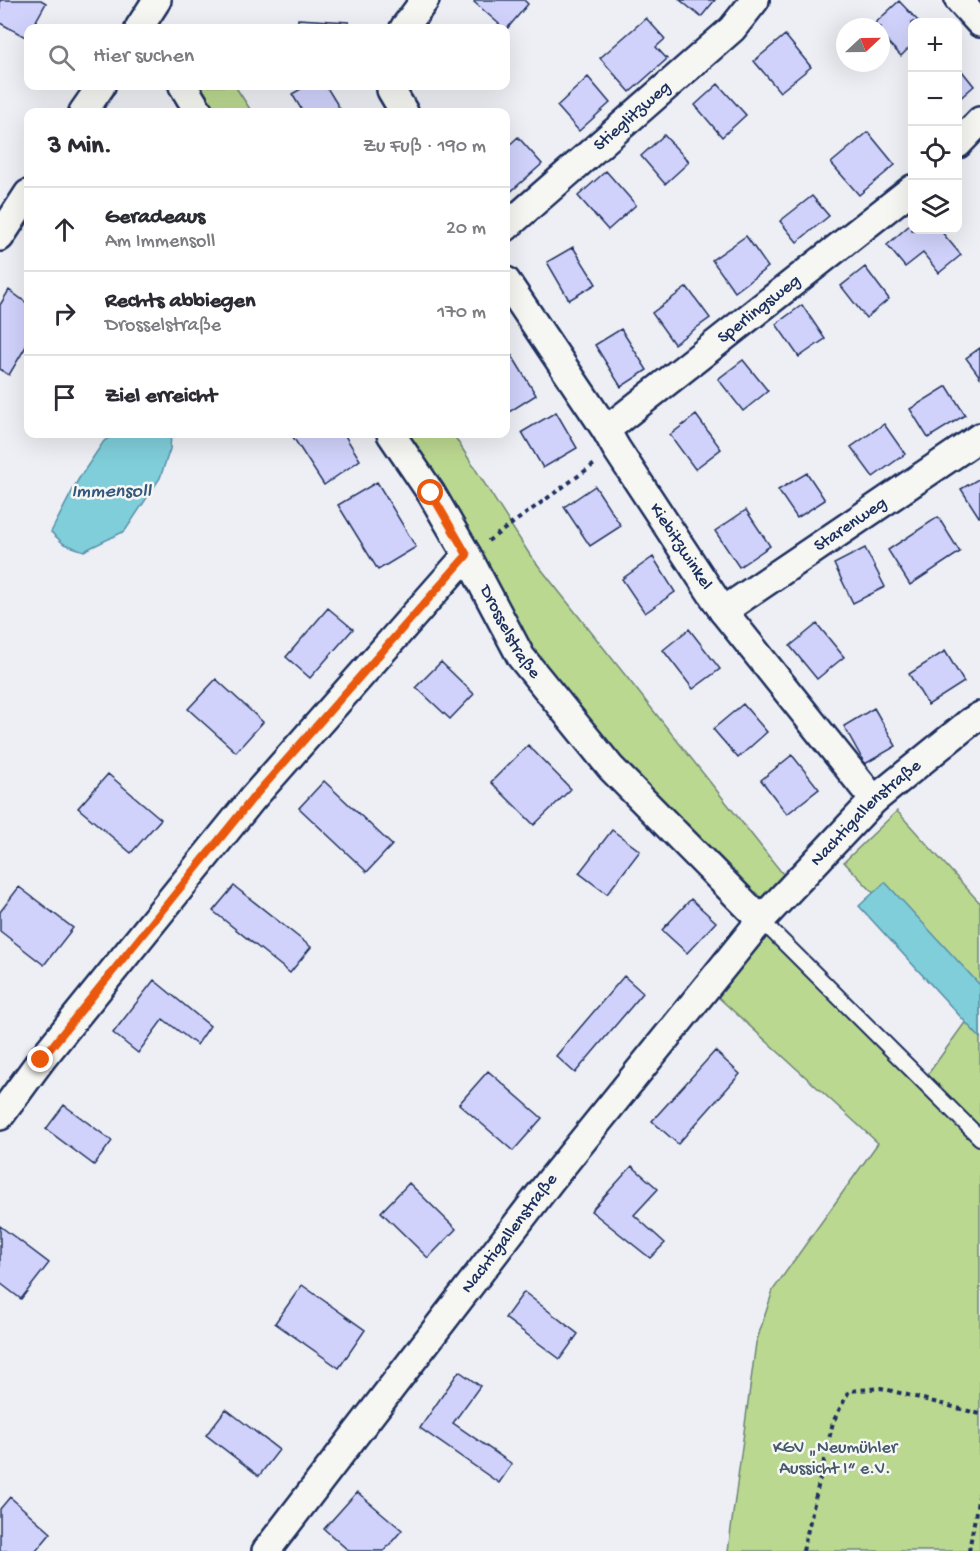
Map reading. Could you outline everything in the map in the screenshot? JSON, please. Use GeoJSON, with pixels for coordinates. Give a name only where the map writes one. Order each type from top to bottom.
{"type":"FeatureCollection","features":[{"type":"Feature","properties":{"kind":"street"},"geometry":{"type":"LineString","coordinates":[[407,24],[426,0]]}},
{"type":"Feature","properties":{"kind":"street","name":"Stieglitzweg"},"geometry":{"type":"LineString","coordinates":[[510,223],[732,29],[755,0]]}},
{"type":"Feature","properties":{"kind":"street"},"geometry":{"type":"LineString","coordinates":[[959,0],[980,23]]}},
{"type":"Feature","properties":{"kind":"street"},"geometry":{"type":"LineString","coordinates":[[86,108],[98,90]]}},
{"type":"Feature","properties":{"kind":"street"},"geometry":{"type":"LineString","coordinates":[[185,90],[197,108]]}},
{"type":"Feature","properties":{"kind":"street"},"geometry":{"type":"LineString","coordinates":[[391,90],[402,108]]}},
{"type":"Feature","properties":{"kind":"street"},"geometry":{"type":"LineString","coordinates":[[962,139],[980,121]]}},
{"type":"Feature","properties":{"kind":"street","name":"Sperlingsweg"},"geometry":{"type":"LineString","coordinates":[[611,439],[908,192]]}},
{"type":"Feature","properties":{"kind":"street"},"geometry":{"type":"LineString","coordinates":[[0,237],[24,200]]}},
{"type":"Feature","properties":{"kind":"street","name":"Kiebitzwinkel"},"geometry":{"type":"LineString","coordinates":[[510,287],[723,611],[874,800]]}},
{"type":"Feature","properties":{"kind":"street","name":"Starenweg"},"geometry":{"type":"LineString","coordinates":[[723,611],[980,437]]}},
{"type":"Feature","properties":{"kind":"street","name":"Drosselstraße"},"geometry":{"type":"LineString","coordinates":[[394,438],[431,493],[521,657],[611,768],[761,920]]}},
{"type":"Feature","properties":{"kind":"street"},"geometry":{"type":"LineString","coordinates":[[0,1116],[41,1060],[252,799],[467,555]]}},
{"type":"Feature","properties":{"kind":"street","name":"Nachtigallenstraße"},"geometry":{"type":"LineString","coordinates":[[266,1551],[550,1180],[761,920],[874,800],[976,724]]}},
{"type":"Feature","properties":{"kind":"lane"},"geometry":{"type":"LineString","coordinates":[[761,920],[980,1138]]}},
{"type":"Feature","properties":{"kind":"path"},"geometry":{"type":"LineString","coordinates":[[467,555],[611,439]]}},
{"type":"Feature","properties":{"kind":"path"},"geometry":{"type":"LineString","coordinates":[[803,1551],[833,1422],[849,1391],[881,1388],[980,1414]]}},
{"type":"Feature","properties":{"kind":"path"},"geometry":{"type":"LineString","coordinates":[[969,1551],[980,1489]]}},
{"type":"Feature","properties":{"kind":"green space"},"geometry":{"type":"Polygon","coordinates":[[[190,90],[238,90],[249,108],[201,108],[190,90]]]}},
{"type":"Feature","properties":{"kind":"green space","name":"KGV „Neumühler Aussicht I“ e.V."},"geometry":{"type":"Polygon","coordinates":[[[393,438],[456,438],[530,555],[790,883],[761,920],[923,1081],[979,1003],[844,862],[897,811],[980,903],[980,1551],[728,1551],[756,1343],[773,1290],[878,1143],[707,987],[760,920],[521,657],[393,438]]]}},
{"type":"Feature","properties":{"kind":"water","name":"Immensoll"},"geometry":{"type":"Polygon","coordinates":[[[109,438],[171,438],[170,449],[160,478],[125,531],[84,551],[64,544],[51,532],[78,480],[104,441],[109,438]]]}},
{"type":"Feature","properties":{"kind":"water"},"geometry":{"type":"Polygon","coordinates":[[[885,882],[980,985],[980,1038],[859,906],[885,882]]]}},
{"type":"Feature","properties":{"kind":"building"},"geometry":{"type":"Polygon","coordinates":[[[0,0],[41,0],[46,3],[34,24],[24,24],[24,36],[0,23],[0,0]]]}},
{"type":"Feature","properties":{"kind":"building"},"geometry":{"type":"Polygon","coordinates":[[[476,0],[524,0],[528,4],[510,25],[499,24],[474,2],[476,0]]]}},
{"type":"Feature","properties":{"kind":"building"},"geometry":{"type":"Polygon","coordinates":[[[680,0],[715,0],[701,17],[680,0]]]}},
{"type":"Feature","properties":{"kind":"building"},"geometry":{"type":"Polygon","coordinates":[[[899,1],[915,18],[908,18],[908,49],[901,56],[890,44],[890,18],[881,18],[899,1]]]}},
{"type":"Feature","properties":{"kind":"building"},"geometry":{"type":"Polygon","coordinates":[[[646,18],[665,39],[656,47],[667,59],[630,92],[600,58],[646,18]]]}},
{"type":"Feature","properties":{"kind":"building"},"geometry":{"type":"Polygon","coordinates":[[[298,19],[349,22],[349,24],[297,24],[298,19]]]}},
{"type":"Feature","properties":{"kind":"building"},"geometry":{"type":"Polygon","coordinates":[[[785,35],[811,67],[780,92],[754,61],[785,35]]]}},
{"type":"Feature","properties":{"kind":"building"},"geometry":{"type":"Polygon","coordinates":[[[962,71],[974,86],[962,96],[962,71]]]}},
{"type":"Feature","properties":{"kind":"building"},"geometry":{"type":"Polygon","coordinates":[[[588,77],[610,103],[579,131],[557,106],[588,77]]]}},
{"type":"Feature","properties":{"kind":"building"},"geometry":{"type":"Polygon","coordinates":[[[718,84],[746,115],[722,137],[695,105],[718,84]]]}},
{"type":"Feature","properties":{"kind":"building"},"geometry":{"type":"Polygon","coordinates":[[[299,90],[328,90],[340,108],[301,108],[292,94],[299,90]]]}},
{"type":"Feature","properties":{"kind":"building"},"geometry":{"type":"Polygon","coordinates":[[[868,132],[895,165],[859,195],[831,163],[868,132]]]}},
{"type":"Feature","properties":{"kind":"building"},"geometry":{"type":"Polygon","coordinates":[[[664,135],[689,162],[665,184],[641,156],[664,135]]]}},
{"type":"Feature","properties":{"kind":"building"},"geometry":{"type":"Polygon","coordinates":[[[518,137],[542,164],[510,192],[510,144],[518,137]]]}},
{"type":"Feature","properties":{"kind":"building"},"geometry":{"type":"Polygon","coordinates":[[[606,171],[636,205],[608,230],[578,196],[606,171]]]}},
{"type":"Feature","properties":{"kind":"building"},"geometry":{"type":"Polygon","coordinates":[[[812,196],[829,216],[797,242],[780,221],[812,196]]]}},
{"type":"Feature","properties":{"kind":"building"},"geometry":{"type":"Polygon","coordinates":[[[908,227],[908,234],[943,234],[961,255],[939,273],[923,253],[905,267],[887,245],[908,227]]]}},
{"type":"Feature","properties":{"kind":"building"},"geometry":{"type":"Polygon","coordinates":[[[746,236],[768,267],[735,292],[712,260],[746,236]]]}},
{"type":"Feature","properties":{"kind":"building"},"geometry":{"type":"Polygon","coordinates":[[[573,247],[596,284],[569,300],[547,262],[573,247]]]}},
{"type":"Feature","properties":{"kind":"building"},"geometry":{"type":"Polygon","coordinates":[[[865,267],[889,299],[866,318],[841,286],[865,267]]]}},
{"type":"Feature","properties":{"kind":"building"},"geometry":{"type":"Polygon","coordinates":[[[687,287],[710,318],[674,344],[652,313],[687,287]]]}},
{"type":"Feature","properties":{"kind":"building"},"geometry":{"type":"Polygon","coordinates":[[[9,290],[24,301],[24,350],[9,375],[0,369],[0,305],[9,290]]]}},
{"type":"Feature","properties":{"kind":"building"},"geometry":{"type":"Polygon","coordinates":[[[802,305],[825,339],[799,357],[776,324],[802,305]]]}},
{"type":"Feature","properties":{"kind":"building"},"geometry":{"type":"Polygon","coordinates":[[[621,329],[647,370],[621,387],[595,345],[621,329]]]}},
{"type":"Feature","properties":{"kind":"building"},"geometry":{"type":"Polygon","coordinates":[[[980,348],[980,377],[966,358],[980,348]]]}},
{"type":"Feature","properties":{"kind":"building"},"geometry":{"type":"Polygon","coordinates":[[[510,355],[536,395],[510,411],[510,355]]]}},
{"type":"Feature","properties":{"kind":"building"},"geometry":{"type":"Polygon","coordinates":[[[743,360],[768,391],[743,411],[718,379],[743,360]]]}},
{"type":"Feature","properties":{"kind":"building"},"geometry":{"type":"Polygon","coordinates":[[[947,386],[965,415],[928,438],[910,409],[947,386]]]}},
{"type":"Feature","properties":{"kind":"building"},"geometry":{"type":"Polygon","coordinates":[[[556,412],[577,448],[543,468],[522,432],[556,412]]]}},
{"type":"Feature","properties":{"kind":"building"},"geometry":{"type":"Polygon","coordinates":[[[696,415],[721,449],[695,469],[670,435],[696,415]]]}},
{"type":"Feature","properties":{"kind":"building"},"geometry":{"type":"Polygon","coordinates":[[[884,424],[905,454],[873,477],[851,447],[884,424]]]}},
{"type":"Feature","properties":{"kind":"building"},"geometry":{"type":"Polygon","coordinates":[[[294,438],[346,438],[360,460],[324,485],[294,438]]]}},
{"type":"Feature","properties":{"kind":"building"},"geometry":{"type":"Polygon","coordinates":[[[807,473],[825,500],[797,518],[778,490],[807,473]]]}},
{"type":"Feature","properties":{"kind":"building"},"geometry":{"type":"Polygon","coordinates":[[[980,478],[980,517],[979,517],[961,489],[980,478]]]}},
{"type":"Feature","properties":{"kind":"building"},"geometry":{"type":"Polygon","coordinates":[[[377,482],[416,547],[378,570],[338,505],[377,482]]]}},
{"type":"Feature","properties":{"kind":"building"},"geometry":{"type":"Polygon","coordinates":[[[595,486],[621,526],[590,546],[564,507],[595,486]]]}},
{"type":"Feature","properties":{"kind":"building"},"geometry":{"type":"Polygon","coordinates":[[[746,510],[770,546],[739,567],[715,531],[746,510]]]}},
{"type":"Feature","properties":{"kind":"building"},"geometry":{"type":"Polygon","coordinates":[[[938,517],[960,552],[910,585],[888,550],[938,517]]]}},
{"type":"Feature","properties":{"kind":"building"},"geometry":{"type":"Polygon","coordinates":[[[865,548],[885,587],[853,603],[834,564],[865,548]]]}},
{"type":"Feature","properties":{"kind":"building"},"geometry":{"type":"Polygon","coordinates":[[[653,557],[675,592],[645,613],[622,579],[653,557]]]}},
{"type":"Feature","properties":{"kind":"building"},"geometry":{"type":"Polygon","coordinates":[[[328,608],[353,629],[310,678],[286,657],[328,608]]]}},
{"type":"Feature","properties":{"kind":"building"},"geometry":{"type":"Polygon","coordinates":[[[817,624],[844,657],[817,679],[790,646],[817,624]]]}},
{"type":"Feature","properties":{"kind":"building"},"geometry":{"type":"Polygon","coordinates":[[[689,629],[720,669],[693,689],[663,650],[689,629]]]}},
{"type":"Feature","properties":{"kind":"building"},"geometry":{"type":"Polygon","coordinates":[[[945,651],[964,682],[928,705],[909,674],[945,651]]]}},
{"type":"Feature","properties":{"kind":"building"},"geometry":{"type":"Polygon","coordinates":[[[441,662],[474,694],[450,719],[416,687],[441,662]]]}},
{"type":"Feature","properties":{"kind":"building"},"geometry":{"type":"Polygon","coordinates":[[[216,679],[263,722],[236,752],[188,709],[216,679]]]}},
{"type":"Feature","properties":{"kind":"building"},"geometry":{"type":"Polygon","coordinates":[[[743,704],[767,732],[738,758],[713,729],[743,704]]]}},
{"type":"Feature","properties":{"kind":"building"},"geometry":{"type":"Polygon","coordinates":[[[874,708],[896,746],[865,764],[844,726],[874,708]]]}},
{"type":"Feature","properties":{"kind":"building"},"geometry":{"type":"Polygon","coordinates":[[[528,745],[571,789],[534,825],[491,782],[528,745]]]}},
{"type":"Feature","properties":{"kind":"building"},"geometry":{"type":"Polygon","coordinates":[[[792,755],[819,789],[787,814],[761,780],[792,755]]]}},
{"type":"Feature","properties":{"kind":"building"},"geometry":{"type":"Polygon","coordinates":[[[108,774],[161,819],[131,853],[78,808],[108,774]]]}},
{"type":"Feature","properties":{"kind":"building"},"geometry":{"type":"Polygon","coordinates":[[[324,781],[392,845],[367,872],[299,808],[324,781]]]}},
{"type":"Feature","properties":{"kind":"building"},"geometry":{"type":"Polygon","coordinates":[[[612,830],[640,851],[607,894],[579,873],[612,830]]]}},
{"type":"Feature","properties":{"kind":"building"},"geometry":{"type":"Polygon","coordinates":[[[234,886],[311,947],[290,973],[213,911],[234,886]]]}},
{"type":"Feature","properties":{"kind":"building"},"geometry":{"type":"Polygon","coordinates":[[[19,887],[73,928],[44,965],[0,931],[0,912],[19,887]]]}},
{"type":"Feature","properties":{"kind":"building"},"geometry":{"type":"Polygon","coordinates":[[[691,899],[716,922],[687,953],[662,930],[691,899]]]}},
{"type":"Feature","properties":{"kind":"building"},"geometry":{"type":"Polygon","coordinates":[[[624,976],[643,993],[575,1073],[556,1056],[624,976]]]}},
{"type":"Feature","properties":{"kind":"building"},"geometry":{"type":"Polygon","coordinates":[[[154,980],[210,1026],[197,1045],[163,1019],[138,1053],[113,1033],[154,980]]]}},
{"type":"Feature","properties":{"kind":"building"},"geometry":{"type":"Polygon","coordinates":[[[715,1051],[740,1074],[678,1144],[652,1121],[715,1051]]]}},
{"type":"Feature","properties":{"kind":"building"},"geometry":{"type":"Polygon","coordinates":[[[488,1071],[542,1118],[513,1151],[459,1104],[488,1071]]]}},
{"type":"Feature","properties":{"kind":"building"},"geometry":{"type":"Polygon","coordinates":[[[64,1105],[112,1141],[94,1165],[46,1129],[64,1105]]]}},
{"type":"Feature","properties":{"kind":"building"},"geometry":{"type":"Polygon","coordinates":[[[632,1166],[658,1189],[634,1215],[665,1243],[650,1258],[591,1211],[632,1166]]]}},
{"type":"Feature","properties":{"kind":"building"},"geometry":{"type":"Polygon","coordinates":[[[409,1183],[456,1229],[428,1258],[381,1212],[409,1183]]]}},
{"type":"Feature","properties":{"kind":"building"},"geometry":{"type":"Polygon","coordinates":[[[0,1226],[49,1263],[21,1299],[0,1283],[0,1226]]]}},
{"type":"Feature","properties":{"kind":"building"},"geometry":{"type":"Polygon","coordinates":[[[302,1285],[365,1330],[339,1368],[275,1323],[302,1285]]]}},
{"type":"Feature","properties":{"kind":"building"},"geometry":{"type":"Polygon","coordinates":[[[524,1292],[578,1334],[560,1359],[505,1318],[524,1292]]]}},
{"type":"Feature","properties":{"kind":"building"},"geometry":{"type":"Polygon","coordinates":[[[459,1371],[480,1386],[453,1423],[512,1464],[499,1483],[420,1428],[459,1371]]]}},
{"type":"Feature","properties":{"kind":"building"},"geometry":{"type":"Polygon","coordinates":[[[226,1409],[279,1450],[259,1476],[206,1435],[226,1409]]]}},
{"type":"Feature","properties":{"kind":"building"},"geometry":{"type":"Polygon","coordinates":[[[357,1492],[402,1530],[384,1551],[349,1551],[324,1529],[357,1492]]]}},
{"type":"Feature","properties":{"kind":"building"},"geometry":{"type":"Polygon","coordinates":[[[10,1497],[51,1533],[36,1551],[0,1551],[0,1509],[10,1497]]]}},
{"type":"Feature","properties":{"kind":"route"},"geometry":{"type":"LineString","coordinates":[[41,1060],[252,799],[467,555],[431,493]]}}]}
